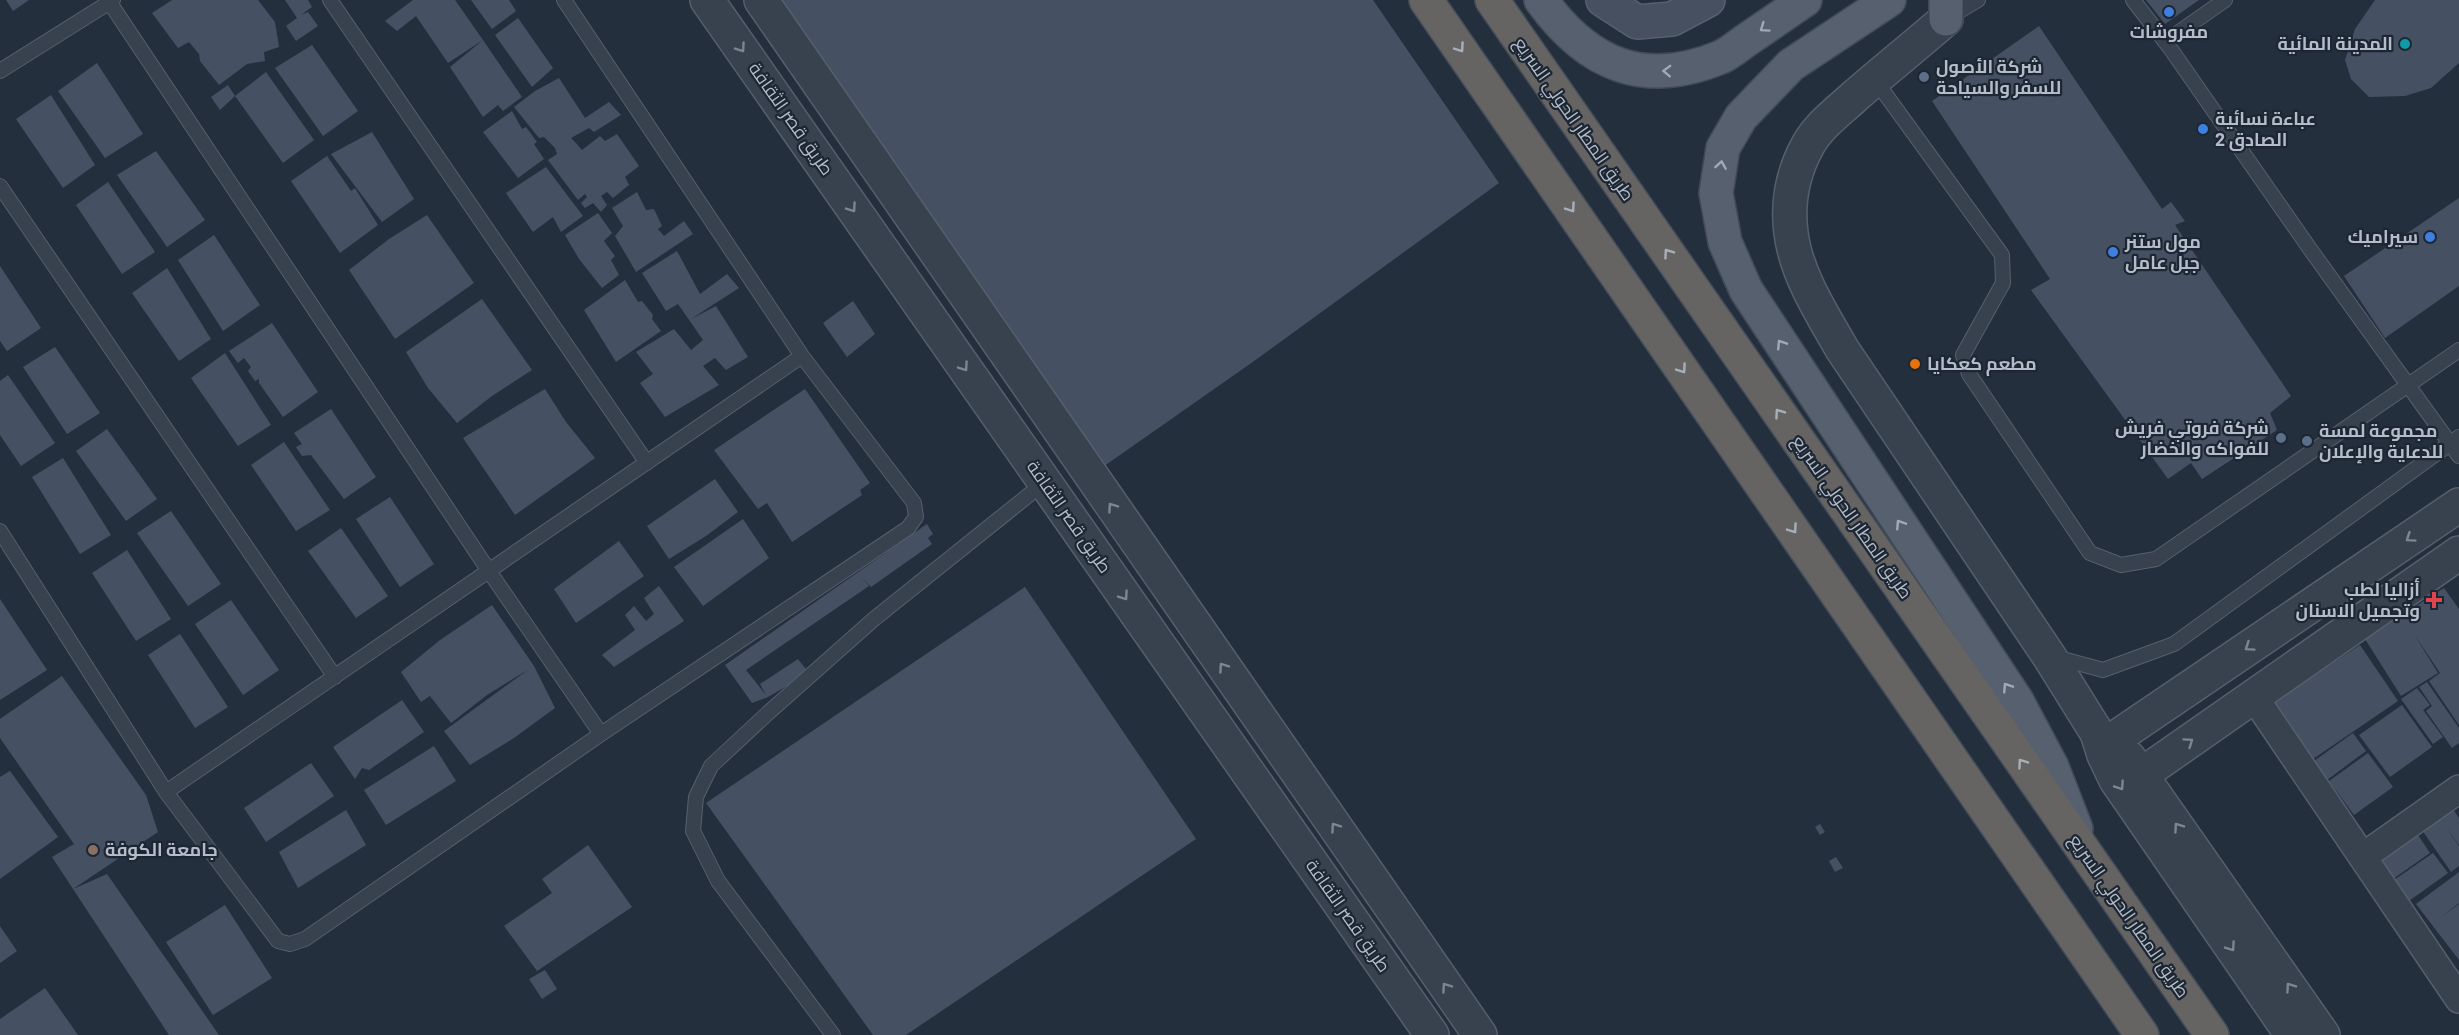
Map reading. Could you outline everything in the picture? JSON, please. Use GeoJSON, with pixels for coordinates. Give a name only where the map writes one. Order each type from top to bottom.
{"type":"FeatureCollection","features":[{"type":"Feature","properties":{"kind":"highway"},"geometry":{"type":"LineString","coordinates":[[1426,0],[2142,1035]]}},
{"type":"Feature","properties":{"kind":"highway","name":"طريق المطار الحولي السريع"},"geometry":{"type":"LineString","coordinates":[[1491,0],[2211,1035]]}},
{"type":"Feature","properties":{"kind":"main road"},"geometry":{"type":"LineString","coordinates":[[1541,0],[1557,22],[1592,52],[1624,68],[1676,72],[1723,56],[1805,0]]}},
{"type":"Feature","properties":{"kind":"main road"},"geometry":{"type":"LineString","coordinates":[[1603,0],[1638,22],[1672,19],[1708,0]]}},
{"type":"Feature","properties":{"kind":"main road"},"geometry":{"type":"LineString","coordinates":[[1889,0],[1791,66],[1741,117],[1723,148],[1716,192],[1725,242],[1746,290],[2017,702],[2052,767],[2085,854]]}},
{"type":"Feature","properties":{"kind":"street","name":"طريق قصر الثقافة"},"geometry":{"type":"LineString","coordinates":[[707,0],[1430,1034]]}},
{"type":"Feature","properties":{"kind":"street"},"geometry":{"type":"LineString","coordinates":[[760,0],[1480,1035]]}},
{"type":"Feature","properties":{"kind":"street"},"geometry":{"type":"LineString","coordinates":[[1946,10],[1829,119],[1809,144],[1796,172],[1789,203],[1791,235],[1799,265],[1817,306],[1842,349],[2104,737],[2129,758],[2323,1035]]}},
{"type":"Feature","properties":{"kind":"street"},"geometry":{"type":"LineString","coordinates":[[2104,737],[2328,593],[2459,505]]}},
{"type":"Feature","properties":{"kind":"street"},"geometry":{"type":"LineString","coordinates":[[2141,776],[2459,553]]}},
{"type":"Feature","properties":{"kind":"street"},"geometry":{"type":"LineString","coordinates":[[2328,593],[2350,628]]}},
{"type":"Feature","properties":{"kind":"street"},"geometry":{"type":"LineString","coordinates":[[2254,697],[2459,999]]}},
{"type":"Feature","properties":{"kind":"street"},"geometry":{"type":"LineString","coordinates":[[2104,737],[2104,755],[2116,780],[2292,1035]]}},
{"type":"Feature","properties":{"kind":"street"},"geometry":{"type":"LineString","coordinates":[[2364,856],[2459,789]]}},
{"type":"Feature","properties":{"kind":"lane"},"geometry":{"type":"LineString","coordinates":[[330,0],[647,463]]}},
{"type":"Feature","properties":{"kind":"lane"},"geometry":{"type":"LineString","coordinates":[[0,531],[166,792],[278,941],[290,944],[305,939],[601,734],[908,528],[915,517],[914,503],[802,356],[564,0]]}},
{"type":"Feature","properties":{"kind":"lane"},"geometry":{"type":"LineString","coordinates":[[1946,10],[1978,0]]}},
{"type":"Feature","properties":{"kind":"lane"},"geometry":{"type":"LineString","coordinates":[[2133,0],[2408,386],[2455,440],[2459,456]]}},
{"type":"Feature","properties":{"kind":"lane"},"geometry":{"type":"LineString","coordinates":[[2165,42],[2225,0]]}},
{"type":"Feature","properties":{"kind":"lane"},"geometry":{"type":"LineString","coordinates":[[0,71],[110,1],[489,571],[601,734]]}},
{"type":"Feature","properties":{"kind":"lane"},"geometry":{"type":"LineString","coordinates":[[1874,79],[2002,255],[2003,283],[1963,355],[1969,374],[2090,553],[2121,565],[2156,559],[2459,350]]}},
{"type":"Feature","properties":{"kind":"lane"},"geometry":{"type":"LineString","coordinates":[[0,186],[335,677]]}},
{"type":"Feature","properties":{"kind":"lane"},"geometry":{"type":"LineString","coordinates":[[166,792],[802,356]]}},
{"type":"Feature","properties":{"kind":"lane"},"geometry":{"type":"LineString","coordinates":[[2049,656],[2103,670],[2174,644],[2455,440]]}},
{"type":"Feature","properties":{"kind":"lane"},"geometry":{"type":"LineString","coordinates":[[833,1035],[718,881],[693,831],[696,797],[711,766],[768,713],[874,619],[1045,482]]}},
{"type":"Feature","properties":{"kind":"building"},"geometry":{"type":"Polygon","coordinates":[[[6,0],[29,0],[13,11],[6,0]]]}},
{"type":"Feature","properties":{"kind":"building"},"geometry":{"type":"Polygon","coordinates":[[[172,0],[258,0],[275,22],[279,47],[264,52],[265,61],[247,64],[219,85],[200,61],[199,54],[189,42],[178,48],[152,13],[172,0]]]}},
{"type":"Feature","properties":{"kind":"building"},"geometry":{"type":"Polygon","coordinates":[[[285,0],[308,0],[312,7],[301,15],[308,12],[318,26],[296,41],[286,26],[297,18],[285,0]]]}},
{"type":"Feature","properties":{"kind":"building"},"geometry":{"type":"Polygon","coordinates":[[[413,0],[455,0],[483,40],[448,63],[416,16],[397,31],[385,21],[413,0]]]}},
{"type":"Feature","properties":{"kind":"building"},"geometry":{"type":"Polygon","coordinates":[[[471,0],[509,0],[516,11],[492,29],[471,0]]]}},
{"type":"Feature","properties":{"kind":"building"},"geometry":{"type":"Polygon","coordinates":[[[769,0],[1373,0],[1499,183],[1257,359],[1090,476],[769,0]]]}},
{"type":"Feature","properties":{"kind":"building","name":"مفروشات"},"geometry":{"type":"Polygon","coordinates":[[[2146,0],[2199,0],[2165,24],[2146,0]]]}},
{"type":"Feature","properties":{"kind":"building","name":"المدينة المائية"},"geometry":{"type":"Polygon","coordinates":[[[2375,0],[2459,0],[2459,63],[2431,88],[2405,96],[2369,97],[2351,79],[2345,60],[2355,29],[2375,0]]]}},
{"type":"Feature","properties":{"kind":"building"},"geometry":{"type":"Polygon","coordinates":[[[518,18],[553,68],[532,87],[495,35],[518,18]]]}},
{"type":"Feature","properties":{"kind":"building","name":"مول ستنر جبل عامل"},"geometry":{"type":"Polygon","coordinates":[[[2039,26],[2162,209],[2171,202],[2185,221],[2175,225],[2291,396],[2270,413],[2277,430],[2202,479],[2191,463],[2168,479],[2031,290],[2050,279],[1932,101],[2039,26]]]}},
{"type":"Feature","properties":{"kind":"building"},"geometry":{"type":"Polygon","coordinates":[[[483,40],[522,97],[503,111],[498,105],[483,117],[450,67],[483,40]]]}},
{"type":"Feature","properties":{"kind":"building"},"geometry":{"type":"Polygon","coordinates":[[[312,45],[358,111],[323,136],[275,68],[312,45]]]}},
{"type":"Feature","properties":{"kind":"building"},"geometry":{"type":"Polygon","coordinates":[[[97,63],[143,134],[105,158],[58,91],[97,63]]]}},
{"type":"Feature","properties":{"kind":"building"},"geometry":{"type":"Polygon","coordinates":[[[266,72],[314,140],[283,163],[235,96],[266,72]]]}},
{"type":"Feature","properties":{"kind":"building"},"geometry":{"type":"Polygon","coordinates":[[[559,78],[585,118],[609,102],[621,115],[594,132],[589,128],[571,138],[582,150],[600,136],[605,141],[617,134],[639,166],[625,177],[629,185],[613,198],[607,192],[601,196],[607,205],[601,212],[593,203],[585,208],[581,203],[587,197],[585,194],[578,200],[548,160],[557,154],[555,148],[544,137],[539,138],[514,107],[535,91],[559,78]]]}},
{"type":"Feature","properties":{"kind":"building"},"geometry":{"type":"Polygon","coordinates":[[[228,85],[235,96],[220,110],[211,97],[228,85]]]}},
{"type":"Feature","properties":{"kind":"building"},"geometry":{"type":"Polygon","coordinates":[[[51,95],[95,165],[63,188],[16,119],[51,95]]]}},
{"type":"Feature","properties":{"kind":"building"},"geometry":{"type":"Polygon","coordinates":[[[512,111],[522,129],[526,127],[537,142],[534,144],[544,159],[518,178],[483,132],[512,111]]]}},
{"type":"Feature","properties":{"kind":"building"},"geometry":{"type":"Polygon","coordinates":[[[372,132],[414,199],[382,222],[331,154],[372,132]]]}},
{"type":"Feature","properties":{"kind":"building"},"geometry":{"type":"Polygon","coordinates":[[[156,151],[205,220],[167,247],[117,175],[156,151]]]}},
{"type":"Feature","properties":{"kind":"building"},"geometry":{"type":"Polygon","coordinates":[[[327,156],[351,191],[355,188],[378,225],[340,253],[291,181],[327,156]]]}},
{"type":"Feature","properties":{"kind":"building"},"geometry":{"type":"Polygon","coordinates":[[[546,167],[583,216],[561,232],[553,217],[533,232],[506,193],[546,167]]]}},
{"type":"Feature","properties":{"kind":"building"},"geometry":{"type":"Polygon","coordinates":[[[108,182],[155,252],[122,274],[76,205],[108,182]]]}},
{"type":"Feature","properties":{"kind":"building"},"geometry":{"type":"Polygon","coordinates":[[[637,192],[646,210],[654,209],[662,226],[658,229],[664,236],[684,221],[693,234],[636,272],[615,236],[623,226],[612,208],[637,192]]]}},
{"type":"Feature","properties":{"kind":"building","name":"سيراميك"},"geometry":{"type":"Polygon","coordinates":[[[2459,198],[2459,286],[2385,338],[2344,276],[2459,198]]]}},
{"type":"Feature","properties":{"kind":"building"},"geometry":{"type":"Polygon","coordinates":[[[598,213],[612,233],[604,241],[615,256],[611,260],[619,275],[602,288],[579,259],[565,235],[598,213]]]}},
{"type":"Feature","properties":{"kind":"building"},"geometry":{"type":"Polygon","coordinates":[[[427,215],[474,283],[395,339],[349,270],[389,239],[427,215]]]}},
{"type":"Feature","properties":{"kind":"building"},"geometry":{"type":"Polygon","coordinates":[[[214,235],[260,305],[223,331],[178,260],[214,235]]]}},
{"type":"Feature","properties":{"kind":"building"},"geometry":{"type":"Polygon","coordinates":[[[677,251],[700,294],[727,274],[739,288],[691,319],[716,306],[748,357],[726,370],[715,358],[703,366],[719,385],[665,417],[640,383],[653,374],[636,352],[674,329],[691,350],[703,340],[678,304],[666,311],[642,273],[677,251]]]}},
{"type":"Feature","properties":{"kind":"building"},"geometry":{"type":"Polygon","coordinates":[[[0,266],[41,328],[7,351],[0,341],[0,266]]]}},
{"type":"Feature","properties":{"kind":"building"},"geometry":{"type":"Polygon","coordinates":[[[167,268],[211,339],[179,361],[132,293],[167,268]]]}},
{"type":"Feature","properties":{"kind":"building"},"geometry":{"type":"Polygon","coordinates":[[[625,280],[638,302],[642,301],[653,315],[652,319],[661,331],[616,362],[584,310],[625,280]]]}},
{"type":"Feature","properties":{"kind":"building"},"geometry":{"type":"Polygon","coordinates":[[[482,299],[532,370],[492,396],[457,423],[428,388],[406,352],[482,299]]]}},
{"type":"Feature","properties":{"kind":"building"},"geometry":{"type":"Polygon","coordinates":[[[853,301],[875,334],[847,357],[823,323],[853,301]]]}},
{"type":"Feature","properties":{"kind":"building"},"geometry":{"type":"Polygon","coordinates":[[[272,323],[318,392],[283,417],[259,383],[259,379],[255,381],[248,371],[251,367],[244,358],[238,363],[229,351],[272,323]]]}},
{"type":"Feature","properties":{"kind":"building"},"geometry":{"type":"Polygon","coordinates":[[[55,347],[100,413],[67,434],[23,367],[55,347]]]}},
{"type":"Feature","properties":{"kind":"building"},"geometry":{"type":"Polygon","coordinates":[[[225,353],[271,425],[238,446],[191,378],[225,353]]]}},
{"type":"Feature","properties":{"kind":"building"},"geometry":{"type":"Polygon","coordinates":[[[8,375],[55,443],[21,466],[0,435],[0,381],[8,375]]]}},
{"type":"Feature","properties":{"kind":"building"},"geometry":{"type":"Polygon","coordinates":[[[545,389],[566,422],[595,458],[515,515],[463,438],[545,389]]]}},
{"type":"Feature","properties":{"kind":"building"},"geometry":{"type":"Polygon","coordinates":[[[805,389],[870,483],[860,490],[862,495],[792,542],[767,503],[758,509],[714,450],[805,389]]]}},
{"type":"Feature","properties":{"kind":"building"},"geometry":{"type":"Polygon","coordinates":[[[331,409],[376,477],[344,499],[311,455],[302,456],[296,447],[302,444],[294,433],[331,409]]]}},
{"type":"Feature","properties":{"kind":"building"},"geometry":{"type":"Polygon","coordinates":[[[107,429],[157,499],[126,521],[76,451],[107,429]]]}},
{"type":"Feature","properties":{"kind":"building"},"geometry":{"type":"Polygon","coordinates":[[[284,442],[330,510],[296,531],[251,465],[284,442]]]}},
{"type":"Feature","properties":{"kind":"building"},"geometry":{"type":"Polygon","coordinates":[[[63,458],[111,535],[80,554],[32,477],[63,458]]]}},
{"type":"Feature","properties":{"kind":"building"},"geometry":{"type":"Polygon","coordinates":[[[715,479],[738,512],[706,536],[669,559],[647,526],[715,479]]]}},
{"type":"Feature","properties":{"kind":"building"},"geometry":{"type":"Polygon","coordinates":[[[390,497],[434,564],[400,587],[356,519],[390,497]]]}},
{"type":"Feature","properties":{"kind":"building"},"geometry":{"type":"Polygon","coordinates":[[[171,511],[221,584],[188,606],[137,533],[171,511]]]}},
{"type":"Feature","properties":{"kind":"building"},"geometry":{"type":"Polygon","coordinates":[[[743,519],[769,558],[703,606],[674,567],[743,519]]]}},
{"type":"Feature","properties":{"kind":"building"},"geometry":{"type":"Polygon","coordinates":[[[927,524],[933,534],[928,538],[932,544],[871,587],[861,577],[869,586],[746,670],[766,695],[760,684],[798,659],[809,673],[768,697],[752,703],[725,665],[927,524]]]}},
{"type":"Feature","properties":{"kind":"building"},"geometry":{"type":"Polygon","coordinates":[[[341,528],[388,596],[356,618],[308,551],[341,528]]]}},
{"type":"Feature","properties":{"kind":"building"},"geometry":{"type":"Polygon","coordinates":[[[619,541],[644,576],[576,623],[554,589],[619,541]]]}},
{"type":"Feature","properties":{"kind":"building"},"geometry":{"type":"Polygon","coordinates":[[[127,550],[171,619],[136,641],[92,573],[127,550]]]}},
{"type":"Feature","properties":{"kind":"building"},"geometry":{"type":"Polygon","coordinates":[[[659,586],[684,621],[614,667],[602,655],[635,630],[625,615],[634,606],[646,621],[654,614],[644,598],[659,586]]]}},
{"type":"Feature","properties":{"kind":"building"},"geometry":{"type":"Polygon","coordinates":[[[1025,587],[1196,839],[906,1035],[873,1035],[706,803],[1025,587]]]}},
{"type":"Feature","properties":{"kind":"building"},"geometry":{"type":"Polygon","coordinates":[[[2444,588],[2459,609],[2459,725],[2429,681],[2440,673],[2414,634],[2438,673],[2401,696],[2365,639],[2444,588]]]}},
{"type":"Feature","properties":{"kind":"building"},"geometry":{"type":"Polygon","coordinates":[[[0,599],[47,670],[0,700],[0,599]]]}},
{"type":"Feature","properties":{"kind":"building"},"geometry":{"type":"Polygon","coordinates":[[[231,600],[279,670],[243,695],[195,624],[231,600]]]}},
{"type":"Feature","properties":{"kind":"building"},"geometry":{"type":"Polygon","coordinates":[[[492,605],[534,666],[555,708],[514,738],[470,765],[444,731],[529,669],[487,695],[451,723],[430,696],[421,702],[401,672],[440,640],[492,605]]]}},
{"type":"Feature","properties":{"kind":"building"},"geometry":{"type":"Polygon","coordinates":[[[180,634],[228,707],[195,728],[148,655],[180,634]]]}},
{"type":"Feature","properties":{"kind":"building"},"geometry":{"type":"Polygon","coordinates":[[[2360,645],[2398,701],[2313,759],[2274,702],[2360,645]]]}},
{"type":"Feature","properties":{"kind":"building"},"geometry":{"type":"Polygon","coordinates":[[[62,676],[146,795],[158,832],[73,889],[52,857],[74,844],[0,738],[0,719],[62,676]]]}},
{"type":"Feature","properties":{"kind":"building"},"geometry":{"type":"Polygon","coordinates":[[[2427,682],[2459,728],[2459,743],[2452,748],[2426,711],[2432,706],[2419,687],[2427,682]]]}},
{"type":"Feature","properties":{"kind":"building"},"geometry":{"type":"Polygon","coordinates":[[[2417,688],[2430,705],[2423,710],[2443,737],[2433,744],[2401,699],[2417,688]]]}},
{"type":"Feature","properties":{"kind":"building"},"geometry":{"type":"Polygon","coordinates":[[[402,700],[424,732],[369,770],[362,768],[355,779],[333,747],[402,700]]]}},
{"type":"Feature","properties":{"kind":"building"},"geometry":{"type":"Polygon","coordinates":[[[2402,705],[2432,747],[2390,777],[2359,735],[2402,705]]]}},
{"type":"Feature","properties":{"kind":"building"},"geometry":{"type":"Polygon","coordinates":[[[2353,733],[2366,751],[2327,780],[2314,761],[2353,733]]]}},
{"type":"Feature","properties":{"kind":"building"},"geometry":{"type":"Polygon","coordinates":[[[434,746],[456,781],[386,825],[364,790],[434,746]]]}},
{"type":"Feature","properties":{"kind":"building"},"geometry":{"type":"Polygon","coordinates":[[[2368,753],[2393,787],[2354,815],[2329,781],[2368,753]]]}},
{"type":"Feature","properties":{"kind":"building"},"geometry":{"type":"Polygon","coordinates":[[[311,763],[334,796],[266,842],[244,808],[311,763]]]}},
{"type":"Feature","properties":{"kind":"building"},"geometry":{"type":"Polygon","coordinates":[[[10,771],[58,837],[0,879],[0,777],[10,771]]]}},
{"type":"Feature","properties":{"kind":"building"},"geometry":{"type":"Polygon","coordinates":[[[2453,809],[2459,818],[2459,845],[2445,826],[2459,846],[2459,866],[2451,872],[2422,830],[2453,809]]]}},
{"type":"Feature","properties":{"kind":"building"},"geometry":{"type":"Polygon","coordinates":[[[346,810],[366,845],[298,888],[279,852],[346,810]]]}},
{"type":"Feature","properties":{"kind":"building"},"geometry":{"type":"Polygon","coordinates":[[[1820,824],[1825,832],[1820,835],[1815,827],[1820,824]]]}},
{"type":"Feature","properties":{"kind":"building"},"geometry":{"type":"Polygon","coordinates":[[[2416,832],[2430,853],[2393,879],[2379,858],[2416,832]]]}},
{"type":"Feature","properties":{"kind":"building"},"geometry":{"type":"Polygon","coordinates":[[[588,845],[632,907],[537,971],[504,926],[552,893],[542,879],[588,845]]]}},
{"type":"Feature","properties":{"kind":"building"},"geometry":{"type":"Polygon","coordinates":[[[2433,853],[2448,873],[2409,901],[2394,880],[2433,853]]]}},
{"type":"Feature","properties":{"kind":"building"},"geometry":{"type":"Polygon","coordinates":[[[1836,857],[1843,868],[1835,872],[1829,861],[1836,857]]]}},
{"type":"Feature","properties":{"kind":"building"},"geometry":{"type":"Polygon","coordinates":[[[2459,872],[2459,903],[2441,917],[2459,904],[2459,960],[2416,904],[2459,872]]]}},
{"type":"Feature","properties":{"kind":"building"},"geometry":{"type":"Polygon","coordinates":[[[107,874],[219,1035],[169,1035],[73,889],[107,874]]]}},
{"type":"Feature","properties":{"kind":"building"},"geometry":{"type":"Polygon","coordinates":[[[225,905],[272,978],[213,1015],[166,942],[225,905]]]}},
{"type":"Feature","properties":{"kind":"building"},"geometry":{"type":"Polygon","coordinates":[[[0,926],[17,951],[0,963],[0,926]]]}},
{"type":"Feature","properties":{"kind":"building"},"geometry":{"type":"Polygon","coordinates":[[[545,970],[557,989],[542,999],[529,979],[545,970]]]}},
{"type":"Feature","properties":{"kind":"building"},"geometry":{"type":"Polygon","coordinates":[[[45,988],[78,1035],[0,1035],[0,1019],[45,988]]]}},
{"type":"Feature","properties":{"kind":"place","name":"مفروشات"},"geometry":{"type":"Point","coordinates":[2169,12]}},
{"type":"Feature","properties":{"kind":"place","name":"المدينة المائية"},"geometry":{"type":"Point","coordinates":[2405,44]}},
{"type":"Feature","properties":{"kind":"place","name":"شركة الأصول للسفر والسياحة"},"geometry":{"type":"Point","coordinates":[1924,77]}},
{"type":"Feature","properties":{"kind":"place","name":"عباءة نسائية الصادق 2"},"geometry":{"type":"Point","coordinates":[2203,129]}},
{"type":"Feature","properties":{"kind":"place","name":"سيراميك"},"geometry":{"type":"Point","coordinates":[2430,237]}},
{"type":"Feature","properties":{"kind":"place","name":"مول ستنر جبل عامل"},"geometry":{"type":"Point","coordinates":[2113,252]}},
{"type":"Feature","properties":{"kind":"place","name":"مطعم كعكايا"},"geometry":{"type":"Point","coordinates":[1915,364]}},
{"type":"Feature","properties":{"kind":"place","name":"شركة فروتي فريش للفواكه والخضار"},"geometry":{"type":"Point","coordinates":[2281,438]}},
{"type":"Feature","properties":{"kind":"place","name":"مجموعة لمسة للدعاية والإعلان"},"geometry":{"type":"Point","coordinates":[2307,441]}},
{"type":"Feature","properties":{"kind":"place","name":"أزاليا لطب وتجميل الاسنان"},"geometry":{"type":"Point","coordinates":[2434,600]}},
{"type":"Feature","properties":{"kind":"place","name":"جامعة الكوفة"},"geometry":{"type":"Point","coordinates":[93,850]}}]}
